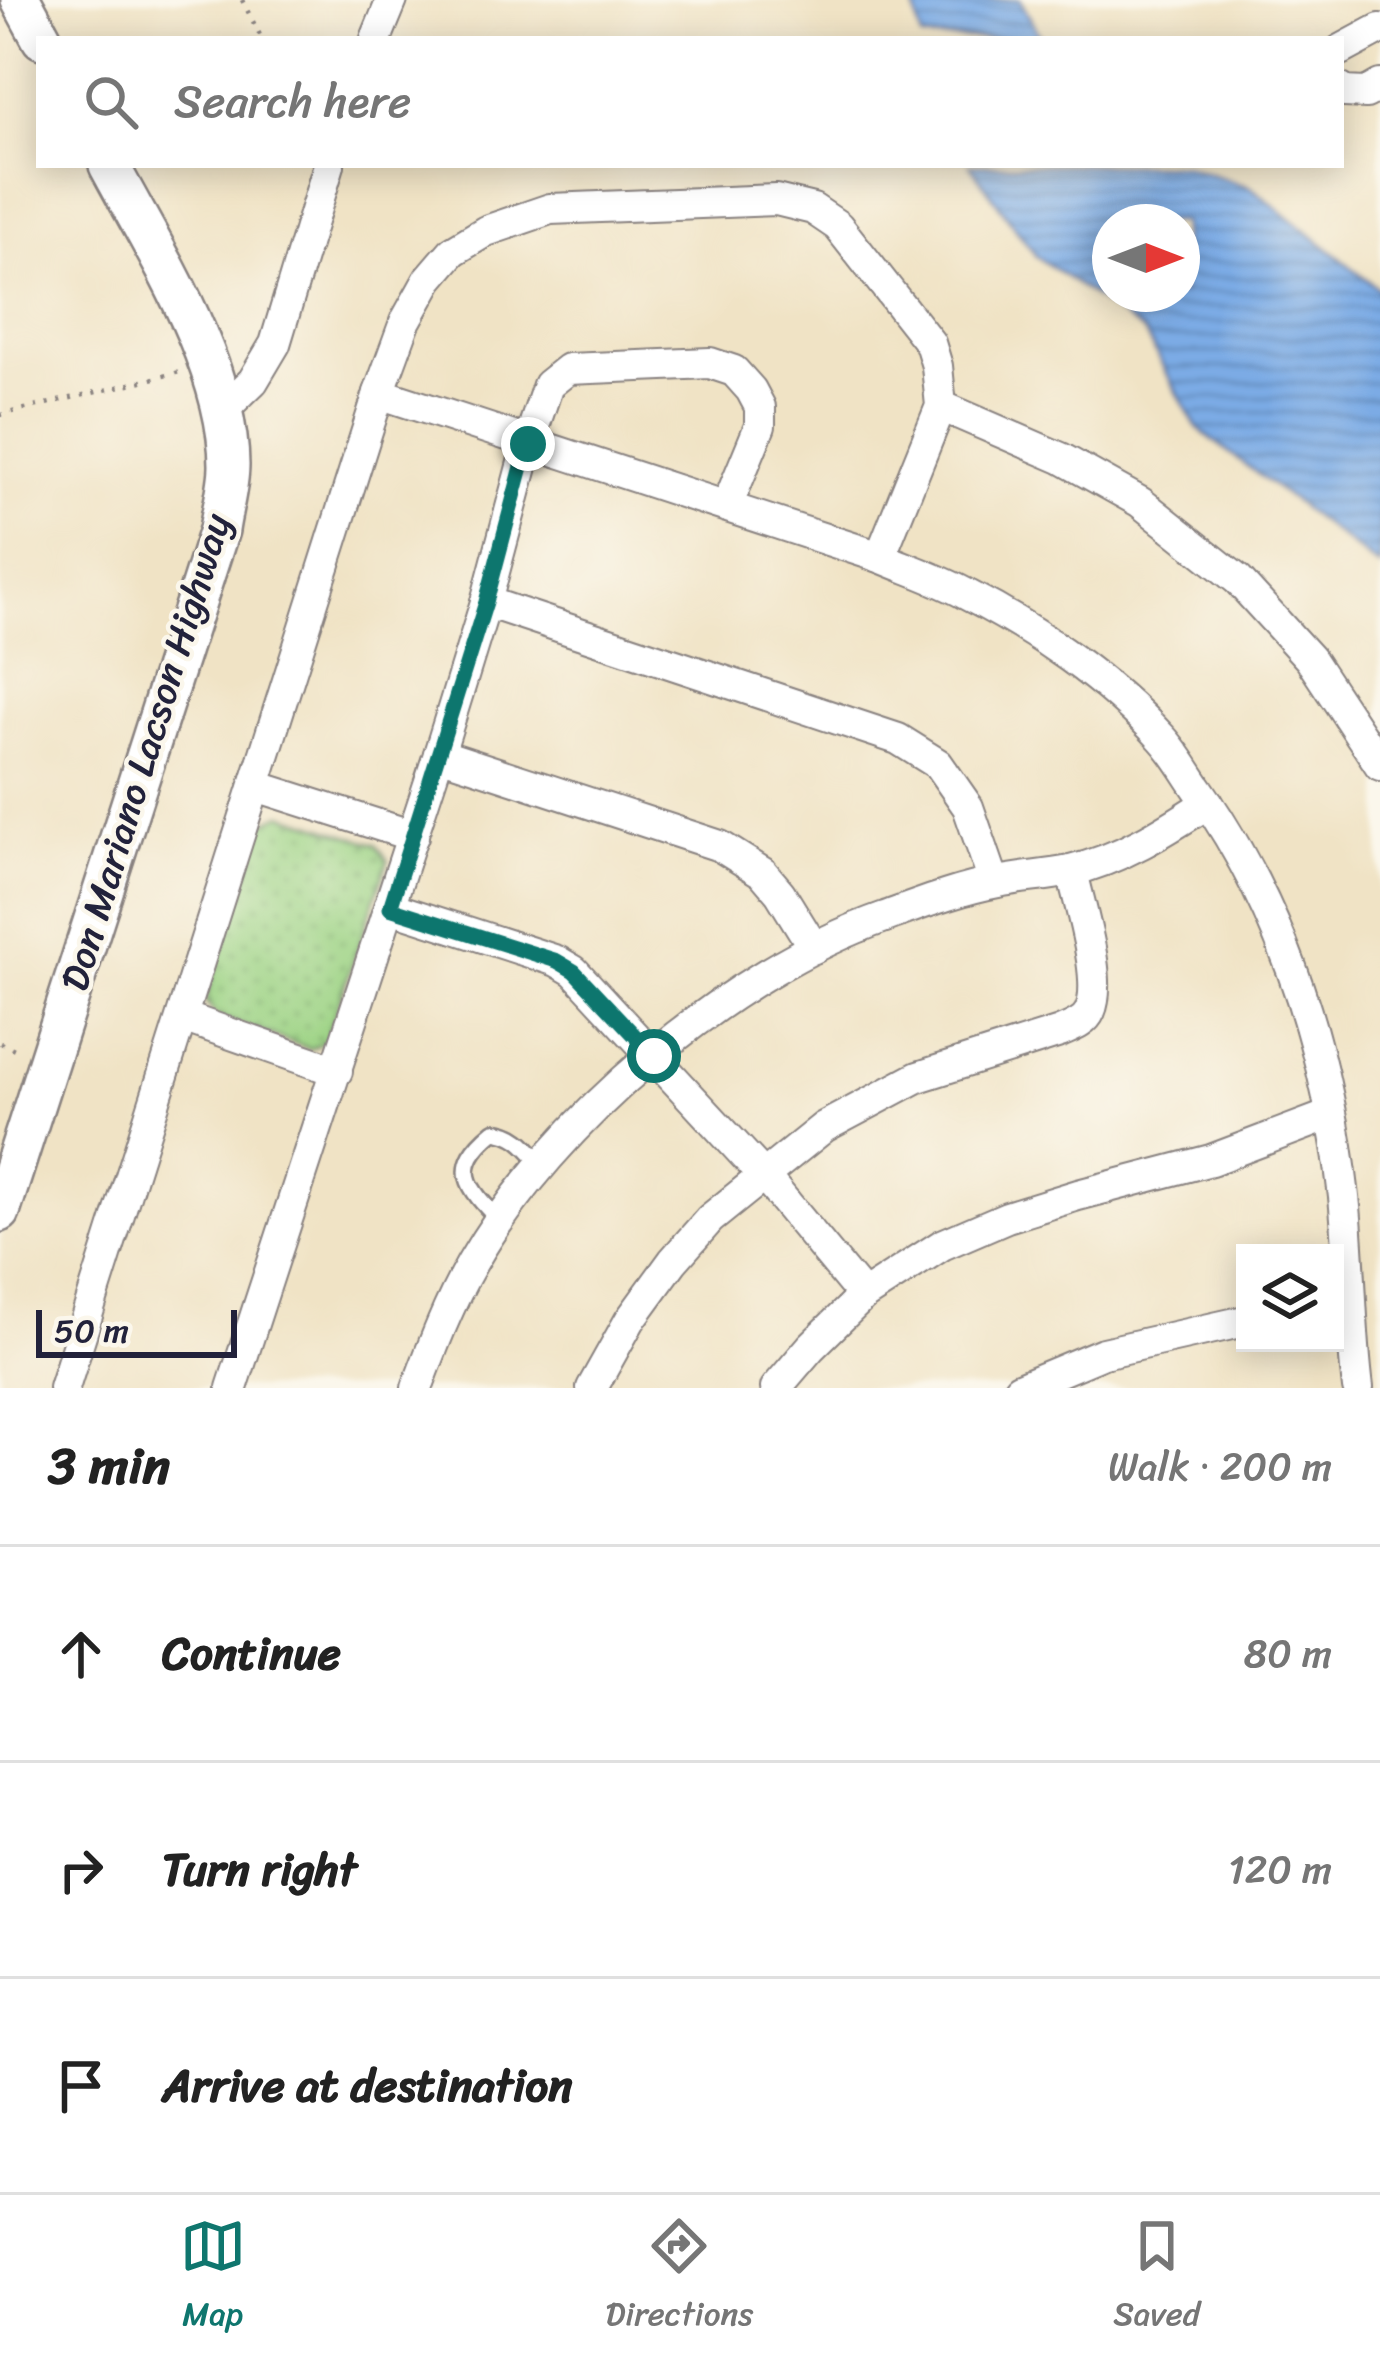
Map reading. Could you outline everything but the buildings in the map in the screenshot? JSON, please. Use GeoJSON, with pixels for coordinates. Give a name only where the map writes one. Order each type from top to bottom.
{"type":"FeatureCollection","features":[{"type":"Feature","properties":{"kind":"street"},"geometry":{"type":"LineString","coordinates":[[21,0],[40,36]]}},
{"type":"Feature","properties":{"kind":"street"},"geometry":{"type":"LineString","coordinates":[[377,36],[392,0]]}},
{"type":"Feature","properties":{"kind":"street"},"geometry":{"type":"LineString","coordinates":[[1344,48],[1380,29]]}},
{"type":"Feature","properties":{"kind":"street"},"geometry":{"type":"LineString","coordinates":[[1344,92],[1366,92],[1380,85]]}},
{"type":"Feature","properties":{"kind":"street","name":"Don Mariano Lacson Highway"},"geometry":{"type":"LineString","coordinates":[[0,1212],[219,530],[229,468],[223,410],[209,366],[111,168]]}},
{"type":"Feature","properties":{"kind":"street"},"geometry":{"type":"LineString","coordinates":[[223,410],[253,381],[275,344],[328,168]]}},
{"type":"Feature","properties":{"kind":"street"},"geometry":{"type":"LineString","coordinates":[[64,1388],[379,393],[405,322],[429,279],[453,251],[486,231],[550,209],[776,200],[813,209],[838,226],[930,344],[937,366],[941,406],[880,557]]}},
{"type":"Feature","properties":{"kind":"street"},"geometry":{"type":"LineString","coordinates":[[232,1388],[439,754],[548,385],[568,369],[710,363],[734,371],[760,407],[760,426],[727,506]]}},
{"type":"Feature","properties":{"kind":"street"},"geometry":{"type":"LineString","coordinates":[[379,393],[880,557],[960,590],[1014,620],[1097,678],[1163,739],[1236,848],[1293,968],[1318,1048],[1344,1197],[1355,1297],[1358,1388]]}},
{"type":"Feature","properties":{"kind":"street"},"geometry":{"type":"LineString","coordinates":[[941,406],[1061,458],[1140,502],[1238,580],[1310,659],[1378,755]]}},
{"type":"Feature","properties":{"kind":"street"},"geometry":{"type":"LineString","coordinates":[[486,602],[898,739],[938,764],[968,807],[994,882]]}},
{"type":"Feature","properties":{"kind":"street"},"geometry":{"type":"LineString","coordinates":[[439,754],[720,846],[763,872],[814,948]]}},
{"type":"Feature","properties":{"kind":"street"},"geometry":{"type":"LineString","coordinates":[[256,786],[413,836]]}},
{"type":"Feature","properties":{"kind":"street"},"geometry":{"type":"LineString","coordinates":[[430,1384],[448,1307],[474,1259],[542,1163],[592,1111],[699,1017],[814,948],[880,918],[994,882],[1072,871],[1143,845],[1208,803]]}},
{"type":"Feature","properties":{"kind":"street"},"geometry":{"type":"LineString","coordinates":[[592,1388],[630,1320],[710,1220],[824,1127],[918,1077],[1060,1032],[1090,1014],[1096,983],[1072,871]]}},
{"type":"Feature","properties":{"kind":"street"},"geometry":{"type":"LineString","coordinates":[[390,908],[557,961],[574,971],[764,1176],[863,1296]]}},
{"type":"Feature","properties":{"kind":"street"},"geometry":{"type":"LineString","coordinates":[[182,1017],[337,1071]]}},
{"type":"Feature","properties":{"kind":"street"},"geometry":{"type":"LineString","coordinates":[[776,1388],[863,1296],[942,1245],[1007,1217],[1211,1160],[1330,1114]]}},
{"type":"Feature","properties":{"kind":"street"},"geometry":{"type":"LineString","coordinates":[[1018,1388],[1103,1353],[1236,1323]]}},
{"type":"Feature","properties":{"kind":"lane"},"geometry":{"type":"LineString","coordinates":[[500,1221],[468,1183],[467,1168],[477,1145],[494,1131],[507,1132],[521,1139],[542,1163]]}},
{"type":"Feature","properties":{"kind":"path"},"geometry":{"type":"LineString","coordinates":[[242,0],[260,36]]}},
{"type":"Feature","properties":{"kind":"path"},"geometry":{"type":"LineString","coordinates":[[0,415],[209,366]]}},
{"type":"Feature","properties":{"kind":"green space"},"geometry":{"type":"Polygon","coordinates":[[[282,814],[376,844],[388,861],[326,1041],[310,1049],[217,1016],[205,1001],[263,823],[282,814]]]}},
{"type":"Feature","properties":{"kind":"water"},"geometry":{"type":"Polygon","coordinates":[[[913,0],[1020,0],[1040,36],[921,36],[913,0]]]}},
{"type":"Feature","properties":{"kind":"water"},"geometry":{"type":"Polygon","coordinates":[[[972,168],[1192,168],[1251,187],[1380,290],[1380,567],[1197,428],[1144,332],[1116,312],[1200,312],[1200,204],[1092,204],[1092,295],[1036,256],[972,168]]]}},
{"type":"Feature","properties":{"kind":"route"},"geometry":{"type":"LineString","coordinates":[[528,444],[486,602],[390,908],[557,961],[574,971],[654,1056]]}}]}
